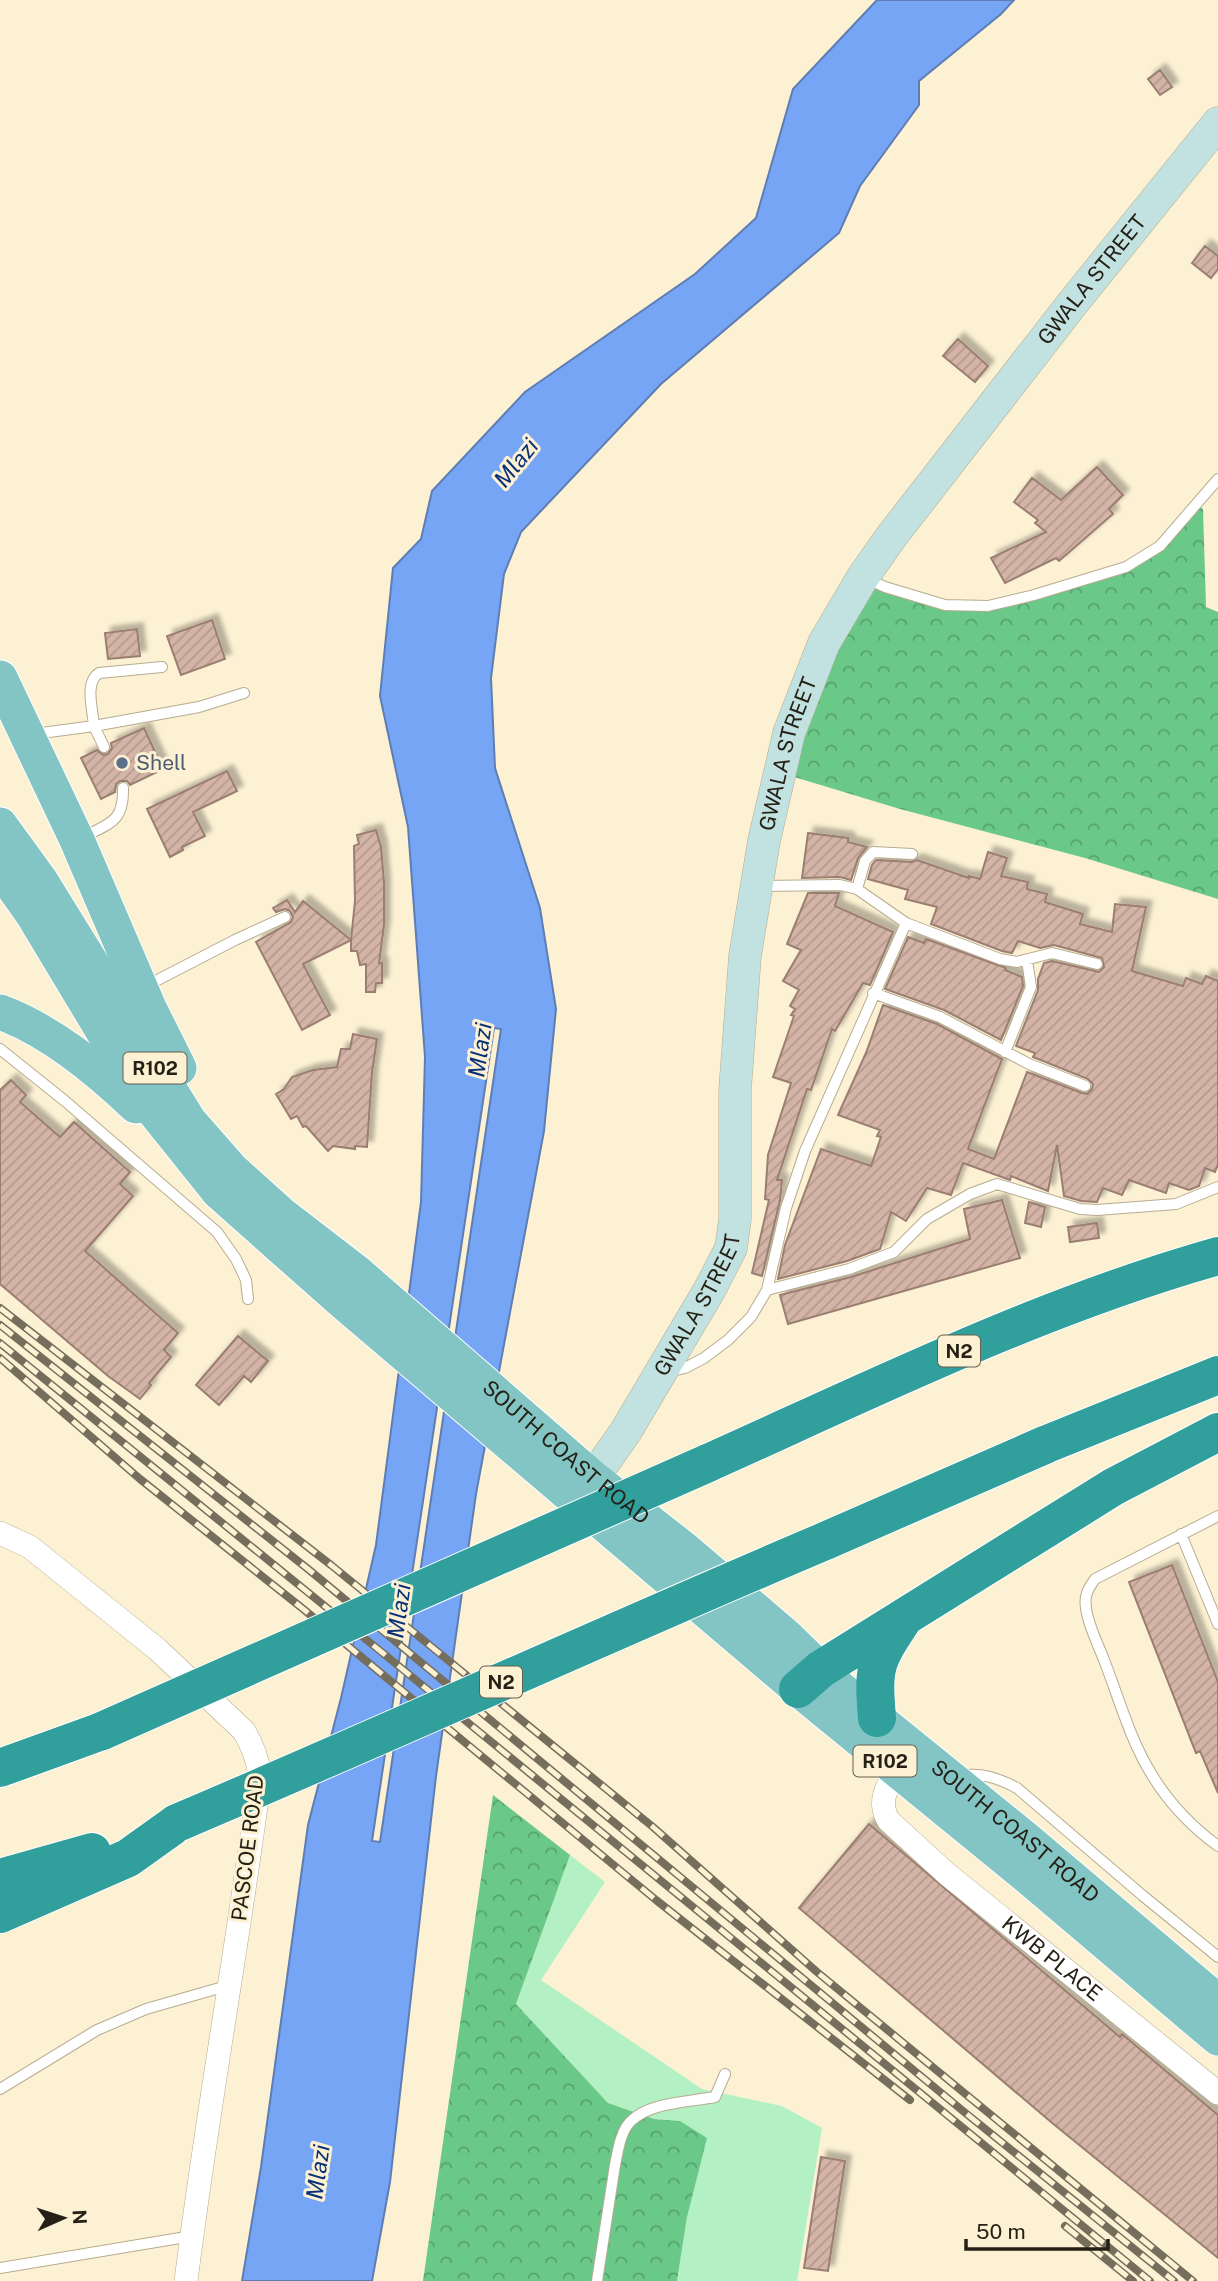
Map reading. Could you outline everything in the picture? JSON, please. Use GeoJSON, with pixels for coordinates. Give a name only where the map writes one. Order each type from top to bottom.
{"type":"FeatureCollection","features":[{"type":"Feature","properties":{"kind":"highway","name":"N2"},"geometry":{"type":"LineString","coordinates":[[0,1768],[102,1731],[919,1368],[1070,1304],[1218,1256]]}},
{"type":"Feature","properties":{"kind":"highway","name":"N2"},"geometry":{"type":"LineString","coordinates":[[0,1878],[63,1861],[177,1824],[435,1713],[571,1649],[1047,1444],[1218,1375]]}},
{"type":"Feature","properties":{"kind":"highway"},"geometry":{"type":"LineString","coordinates":[[809,1679],[1113,1487],[1218,1432]]}},
{"type":"Feature","properties":{"kind":"highway"},"geometry":{"type":"LineString","coordinates":[[877,1718],[874,1685],[876,1667],[881,1651],[905,1616]]}},
{"type":"Feature","properties":{"kind":"highway"},"geometry":{"type":"LineString","coordinates":[[0,1740],[70,1726],[102,1731]]}},
{"type":"Feature","properties":{"kind":"highway"},"geometry":{"type":"LineString","coordinates":[[0,1914],[128,1858],[177,1824]]}},
{"type":"Feature","properties":{"kind":"main road"},"geometry":{"type":"LineString","coordinates":[[0,678],[77,840],[176,1063],[234,1156],[311,1228],[328,1248]]}},
{"type":"Feature","properties":{"kind":"main road","name":"SOUTH COAST ROAD"},"geometry":{"type":"LineString","coordinates":[[0,825],[40,880],[189,1121],[232,1170],[281,1214],[355,1270],[560,1468],[593,1478],[684,1549],[896,1770],[940,1788],[1218,2002]]}},
{"type":"Feature","properties":{"kind":"main road","name":"SOUTH COAST ROAD"},"geometry":{"type":"LineString","coordinates":[[0,868],[32,913],[142,1096],[219,1192],[343,1302],[560,1468],[809,1679],[877,1718],[940,1788],[1218,2038]]}},
{"type":"Feature","properties":{"kind":"main road"},"geometry":{"type":"LineString","coordinates":[[0,1012],[14,1017],[67,1048],[109,1080],[219,1192]]}},
{"type":"Feature","properties":{"kind":"street","name":"GWALA STREET"},"geometry":{"type":"LineString","coordinates":[[593,1478],[626,1431],[710,1289],[731,1248],[735,1219],[735,1090],[745,956],[764,841],[789,733],[824,642],[891,537],[1218,123]]}},
{"type":"Feature","properties":{"kind":"street","name":"PASCOE ROAD"},"geometry":{"type":"LineString","coordinates":[[0,1532],[30,1547],[157,1649],[244,1731],[252,1745],[260,1777],[186,2281]]}},
{"type":"Feature","properties":{"kind":"street","name":"KWB PLACE"},"geometry":{"type":"LineString","coordinates":[[896,1770],[883,1797],[885,1815],[889,1821],[947,1874],[1218,2093]]}},
{"type":"Feature","properties":{"kind":"lane"},"geometry":{"type":"LineString","coordinates":[[863,577],[885,587],[945,605],[988,606],[1034,595],[1126,567],[1160,546],[1218,478]]}},
{"type":"Feature","properties":{"kind":"lane"},"geometry":{"type":"LineString","coordinates":[[104,747],[94,726],[90,684],[94,676],[99,673],[162,667]]}},
{"type":"Feature","properties":{"kind":"lane"},"geometry":{"type":"LineString","coordinates":[[28,735],[199,707],[244,693]]}},
{"type":"Feature","properties":{"kind":"lane"},"geometry":{"type":"LineString","coordinates":[[77,840],[117,818],[123,809],[123,788]]}},
{"type":"Feature","properties":{"kind":"lane"},"geometry":{"type":"LineString","coordinates":[[857,888],[865,861],[873,852],[912,854]]}},
{"type":"Feature","properties":{"kind":"lane"},"geometry":{"type":"LineString","coordinates":[[756,886],[840,885],[857,888],[906,923],[1000,959],[1017,962],[1052,953],[1097,964]]}},
{"type":"Feature","properties":{"kind":"lane"},"geometry":{"type":"LineString","coordinates":[[141,989],[285,917]]}},
{"type":"Feature","properties":{"kind":"lane"},"geometry":{"type":"LineString","coordinates":[[660,1374],[685,1368],[705,1358],[751,1317],[767,1290],[786,1208],[805,1151],[906,923]]}},
{"type":"Feature","properties":{"kind":"lane"},"geometry":{"type":"LineString","coordinates":[[1004,1052],[1031,987],[1027,960]]}},
{"type":"Feature","properties":{"kind":"lane"},"geometry":{"type":"LineString","coordinates":[[873,993],[940,1017],[1028,1064],[1085,1086]]}},
{"type":"Feature","properties":{"kind":"lane"},"geometry":{"type":"LineString","coordinates":[[0,1049],[65,1101],[216,1232],[236,1259],[246,1280],[248,1299]]}},
{"type":"Feature","properties":{"kind":"lane"},"geometry":{"type":"LineString","coordinates":[[767,1290],[849,1269],[894,1252],[926,1219],[970,1194],[997,1184],[1080,1209],[1097,1210],[1176,1205],[1218,1186]]}},
{"type":"Feature","properties":{"kind":"lane"},"geometry":{"type":"LineString","coordinates":[[1218,1516],[1095,1579],[1086,1592],[1086,1610],[1133,1737],[1151,1774],[1181,1813],[1199,1832],[1218,1846]]}},
{"type":"Feature","properties":{"kind":"lane"},"geometry":{"type":"LineString","coordinates":[[1181,1534],[1218,1624]]}},
{"type":"Feature","properties":{"kind":"lane"},"geometry":{"type":"LineString","coordinates":[[940,1788],[977,1774],[997,1777],[1017,1788],[1218,1956]]}},
{"type":"Feature","properties":{"kind":"lane"},"geometry":{"type":"LineString","coordinates":[[0,2088],[97,2030],[146,2009],[230,1985]]}},
{"type":"Feature","properties":{"kind":"lane"},"geometry":{"type":"LineString","coordinates":[[597,2281],[615,2165],[628,2124],[646,2111],[715,2097],[725,2074]]}},
{"type":"Feature","properties":{"kind":"lane"},"geometry":{"type":"LineString","coordinates":[[0,2268],[192,2236]]}},
{"type":"Feature","properties":{"kind":"green space"},"geometry":{"type":"Polygon","coordinates":[[[1197,504],[1203,509],[1206,607],[1218,612],[1218,899],[1085,858],[900,809],[781,773],[863,579],[964,607],[1126,568],[1161,547],[1197,504]]]}},
{"type":"Feature","properties":{"kind":"green space"},"geometry":{"type":"Polygon","coordinates":[[[493,1795],[570,1855],[516,2004],[608,2103],[654,2119],[680,2121],[707,2138],[687,2217],[677,2281],[423,2281],[493,1795]]]}},
{"type":"Feature","properties":{"kind":"green space"},"geometry":{"type":"Polygon","coordinates":[[[570,1855],[605,1882],[541,1980],[702,2089],[782,2106],[822,2128],[797,2281],[677,2281],[687,2217],[680,2121],[654,2119],[608,2103],[516,2004],[570,1855]]]}},
{"type":"Feature","properties":{"kind":"water","name":"Mlazi"},"geometry":{"type":"Polygon","coordinates":[[[877,0],[1014,0],[1001,14],[919,81],[919,105],[860,186],[839,233],[661,384],[521,532],[504,574],[491,678],[495,768],[540,908],[556,1009],[544,1131],[476,1494],[436,1776],[390,2182],[372,2281],[242,2281],[261,2167],[308,1825],[376,1545],[421,1202],[425,1057],[408,827],[380,696],[393,568],[421,539],[432,491],[525,392],[695,274],[756,218],[793,89],[877,0]],[[494,1028],[372,1841],[380,1842],[501,1029],[494,1028]]]}},
{"type":"Feature","properties":{"kind":"building"},"geometry":{"type":"Polygon","coordinates":[[[1160,70],[1172,87],[1160,95],[1148,79],[1160,70]]]}},
{"type":"Feature","properties":{"kind":"building"},"geometry":{"type":"Polygon","coordinates":[[[1205,246],[1218,256],[1218,269],[1211,278],[1192,263],[1205,246]]]}},
{"type":"Feature","properties":{"kind":"building"},"geometry":{"type":"Polygon","coordinates":[[[958,339],[988,366],[975,382],[943,356],[958,339]]]}},
{"type":"Feature","properties":{"kind":"building"},"geometry":{"type":"Polygon","coordinates":[[[1097,467],[1123,495],[1109,509],[1113,514],[1059,561],[1056,558],[1005,583],[991,558],[1046,532],[1035,523],[1038,520],[1014,502],[1032,478],[1061,500],[1097,467]]]}},
{"type":"Feature","properties":{"kind":"building"},"geometry":{"type":"Polygon","coordinates":[[[212,620],[225,659],[181,675],[167,636],[212,620]]]}},
{"type":"Feature","properties":{"kind":"building"},"geometry":{"type":"Polygon","coordinates":[[[137,629],[140,656],[108,659],[105,633],[137,629]]]}},
{"type":"Feature","properties":{"kind":"building","name":"Shell"},"geometry":{"type":"Polygon","coordinates":[[[144,728],[163,769],[130,785],[127,781],[120,781],[116,784],[115,792],[101,799],[81,758],[97,750],[103,755],[108,754],[112,748],[111,743],[144,728]]]}},
{"type":"Feature","properties":{"kind":"building"},"geometry":{"type":"Polygon","coordinates":[[[227,771],[237,791],[193,812],[205,836],[182,847],[183,850],[170,857],[147,809],[227,771]]]}},
{"type":"Feature","properties":{"kind":"building"},"geometry":{"type":"Polygon","coordinates":[[[376,830],[381,847],[384,925],[379,963],[382,963],[382,983],[376,983],[375,992],[366,992],[366,964],[360,965],[357,951],[351,951],[355,901],[354,846],[359,844],[357,835],[376,830]]]}},
{"type":"Feature","properties":{"kind":"building"},"geometry":{"type":"Polygon","coordinates":[[[808,833],[848,838],[848,842],[867,847],[858,858],[851,880],[840,877],[802,878],[808,833]]]}},
{"type":"Feature","properties":{"kind":"building"},"geometry":{"type":"Polygon","coordinates":[[[988,852],[1007,858],[1001,876],[1028,882],[1027,889],[1047,894],[1045,902],[1083,914],[1080,924],[1112,932],[1115,904],[1146,907],[1132,971],[1183,986],[1186,978],[1202,984],[1206,976],[1218,981],[1218,1164],[1215,1172],[1205,1168],[1199,1186],[1189,1190],[1169,1183],[1166,1193],[1129,1180],[1122,1195],[1103,1188],[1097,1202],[1064,1196],[1057,1145],[1048,1191],[1011,1176],[1010,1180],[963,1163],[951,1195],[927,1188],[906,1221],[891,1212],[880,1249],[847,1261],[778,1279],[785,1245],[821,1149],[871,1166],[881,1137],[877,1136],[880,1130],[838,1115],[866,1053],[883,1005],[937,1024],[1002,1059],[968,1149],[994,1159],[1027,1072],[1082,1093],[1087,1094],[1092,1089],[1093,1084],[1088,1079],[1033,1057],[1035,1053],[1016,1046],[1038,990],[1038,979],[1044,963],[1052,961],[1099,972],[1104,967],[1102,958],[1054,945],[1040,948],[1018,941],[1012,953],[1002,951],[931,924],[937,907],[905,899],[908,890],[868,879],[876,860],[917,860],[969,878],[980,879],[988,852]]]}},
{"type":"Feature","properties":{"kind":"building"},"geometry":{"type":"Polygon","coordinates":[[[808,893],[839,893],[835,906],[893,932],[870,985],[863,983],[835,1031],[832,1029],[811,1090],[807,1089],[777,1180],[782,1180],[780,1200],[762,1276],[752,1273],[769,1200],[765,1199],[768,1155],[791,1083],[773,1077],[794,1016],[791,1015],[795,1009],[790,1006],[799,990],[783,981],[801,950],[787,944],[808,893]]]}},
{"type":"Feature","properties":{"kind":"building"},"geometry":{"type":"Polygon","coordinates":[[[287,900],[295,912],[303,901],[351,940],[303,964],[330,1015],[302,1030],[256,942],[291,922],[293,917],[290,911],[285,909],[276,912],[273,908],[287,900]]]}},
{"type":"Feature","properties":{"kind":"building"},"geometry":{"type":"Polygon","coordinates":[[[908,937],[924,943],[926,939],[1006,968],[1005,970],[1022,977],[1023,986],[1001,1040],[944,1010],[885,989],[908,937]]]}},
{"type":"Feature","properties":{"kind":"building"},"geometry":{"type":"Polygon","coordinates":[[[353,1034],[377,1039],[367,1147],[355,1146],[355,1149],[333,1146],[328,1151],[306,1126],[303,1127],[297,1116],[291,1119],[276,1094],[284,1089],[292,1077],[313,1070],[337,1067],[341,1049],[350,1049],[353,1034]]]}},
{"type":"Feature","properties":{"kind":"building"},"geometry":{"type":"Polygon","coordinates":[[[11,1080],[26,1095],[20,1102],[60,1137],[74,1122],[130,1172],[120,1184],[133,1196],[85,1251],[178,1333],[164,1350],[171,1357],[149,1383],[151,1385],[140,1399],[108,1376],[0,1284],[0,1090],[11,1080]]]}},
{"type":"Feature","properties":{"kind":"building"},"geometry":{"type":"Polygon","coordinates":[[[1002,1200],[1020,1258],[788,1324],[780,1295],[851,1277],[970,1239],[964,1209],[1002,1200]]]}},
{"type":"Feature","properties":{"kind":"building"},"geometry":{"type":"Polygon","coordinates":[[[1029,1202],[1045,1207],[1041,1227],[1025,1223],[1029,1202]]]}},
{"type":"Feature","properties":{"kind":"building"},"geometry":{"type":"Polygon","coordinates":[[[1097,1223],[1099,1238],[1070,1242],[1068,1227],[1097,1223]]]}},
{"type":"Feature","properties":{"kind":"building"},"geometry":{"type":"Polygon","coordinates":[[[238,1336],[268,1361],[251,1382],[244,1376],[219,1405],[196,1385],[238,1336]]]}},
{"type":"Feature","properties":{"kind":"building"},"geometry":{"type":"Polygon","coordinates":[[[1172,1565],[1218,1682],[1218,1793],[1200,1751],[1196,1753],[1129,1582],[1172,1565]]]}},
{"type":"Feature","properties":{"kind":"building"},"geometry":{"type":"Polygon","coordinates":[[[869,1824],[1120,2037],[1122,2034],[1218,2115],[1218,2258],[1051,2122],[799,1908],[869,1824]]]}},
{"type":"Feature","properties":{"kind":"building"},"geometry":{"type":"Polygon","coordinates":[[[821,2157],[845,2161],[828,2271],[804,2268],[821,2157]]]}},
{"type":"Feature","properties":{"kind":"railway"},"geometry":{"type":"LineString","coordinates":[[0,1308],[331,1565],[653,1827],[817,1972],[1193,2281]]}},
{"type":"Feature","properties":{"kind":"railway"},"geometry":{"type":"LineString","coordinates":[[0,1325],[308,1569],[963,2111],[1174,2281]]}},
{"type":"Feature","properties":{"kind":"railway"},"geometry":{"type":"LineString","coordinates":[[0,1343],[1150,2281]]}},
{"type":"Feature","properties":{"kind":"railway"},"geometry":{"type":"LineString","coordinates":[[0,1358],[140,1479],[302,1608],[656,1900],[910,2100]]}},
{"type":"Feature","properties":{"kind":"railway"},"geometry":{"type":"LineString","coordinates":[[1065,2226],[1133,2281]]}},
{"type":"Feature","properties":{"kind":"place","name":"Shell"},"geometry":{"type":"Point","coordinates":[122,763]}}]}
